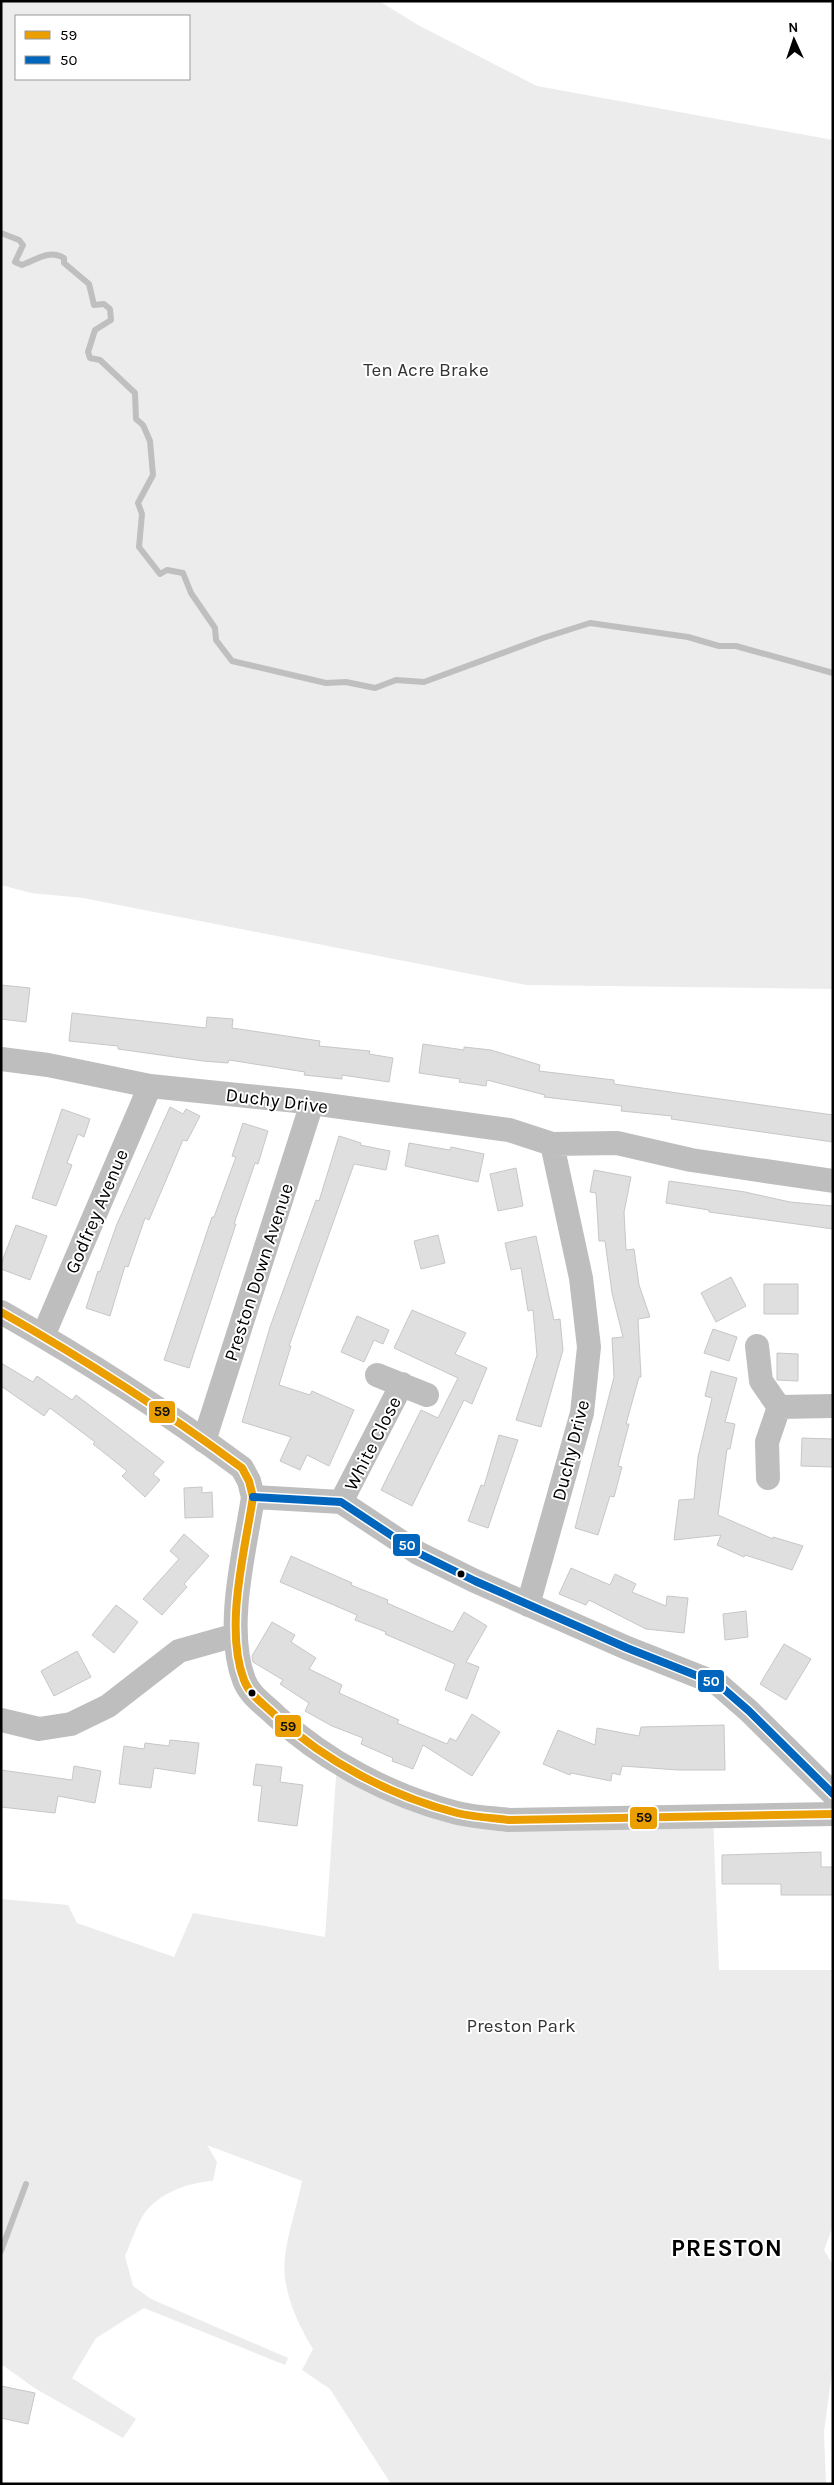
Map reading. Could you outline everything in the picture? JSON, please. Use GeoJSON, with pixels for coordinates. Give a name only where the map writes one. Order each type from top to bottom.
{"type":"FeatureCollection","features":[{"type":"Feature","properties":{"kind":"street","name":"Duchy Drive"},"geometry":{"type":"LineString","coordinates":[[1,1059],[48,1065],[150,1086],[312,1103],[509,1130],[552,1144],[617,1143],[690,1160],[833,1181]]}},
{"type":"Feature","properties":{"kind":"street","name":"Godfrey Avenue"},"geometry":{"type":"LineString","coordinates":[[43,1336],[150,1086]]}},
{"type":"Feature","properties":{"kind":"street","name":"Preston Down Avenue"},"geometry":{"type":"LineString","coordinates":[[204,1441],[312,1103]]}},
{"type":"Feature","properties":{"kind":"street","name":"Duchy Drive"},"geometry":{"type":"LineString","coordinates":[[528,1606],[582,1413],[589,1347],[581,1278],[552,1144]]}},
{"type":"Feature","properties":{"kind":"street"},"geometry":{"type":"LineString","coordinates":[[1,1312],[43,1336],[242,1468],[249,1481],[253,1496],[237,1603],[236,1635],[243,1678],[251,1694],[303,1740],[337,1762],[411,1799],[459,1813],[509,1820],[833,1814]]}},
{"type":"Feature","properties":{"kind":"street"},"geometry":{"type":"LineString","coordinates":[[757,1346],[760,1381],[779,1406]]}},
{"type":"Feature","properties":{"kind":"street","name":"White Close"},"geometry":{"type":"LineString","coordinates":[[377,1375],[427,1394]]}},
{"type":"Feature","properties":{"kind":"street","name":"White Close"},"geometry":{"type":"LineString","coordinates":[[341,1502],[402,1384]]}},
{"type":"Feature","properties":{"kind":"street"},"geometry":{"type":"LineString","coordinates":[[779,1406],[833,1406]]}},
{"type":"Feature","properties":{"kind":"street"},"geometry":{"type":"LineString","coordinates":[[768,1478],[767,1442],[779,1406]]}},
{"type":"Feature","properties":{"kind":"street"},"geometry":{"type":"LineString","coordinates":[[253,1496],[341,1502],[418,1553],[528,1606],[718,1684],[750,1711],[833,1794]]}},
{"type":"Feature","properties":{"kind":"street"},"geometry":{"type":"LineString","coordinates":[[1,1720],[39,1729],[71,1724],[108,1706],[179,1652],[236,1635]]}},
{"type":"Feature","properties":{"kind":"green space","name":"Ten Acre Brake"},"geometry":{"type":"Polygon","coordinates":[[[1,1],[379,1],[418,25],[537,86],[833,140],[833,989],[526,985],[83,898],[31,893],[1,885],[1,1]]]}},
{"type":"Feature","properties":{"kind":"green space","name":"Preston Park"},"geometry":{"type":"Polygon","coordinates":[[[337,1762],[459,1813],[713,1816],[719,1970],[833,1970],[833,2226],[824,2250],[833,2265],[833,2364],[824,2432],[826,2484],[391,2484],[330,2389],[302,2370],[313,2349],[296,2317],[285,2281],[284,2269],[288,2238],[302,2181],[207,2145],[217,2162],[213,2181],[185,2186],[175,2190],[157,2200],[141,2219],[125,2256],[133,2286],[151,2299],[288,2358],[285,2365],[144,2308],[96,2338],[72,2378],[136,2419],[123,2438],[36,2389],[1,2364],[1,1899],[68,1905],[77,1923],[174,1957],[193,1913],[325,1937],[337,1762]]]}},
{"type":"Feature","properties":{"kind":"building"},"geometry":{"type":"Polygon","coordinates":[[[1,985],[30,988],[26,1022],[1,1019],[1,985]]]}},
{"type":"Feature","properties":{"kind":"building"},"geometry":{"type":"Polygon","coordinates":[[[72,1013],[206,1028],[207,1017],[233,1019],[232,1028],[320,1041],[319,1046],[370,1051],[369,1054],[393,1058],[389,1082],[342,1075],[342,1079],[304,1075],[305,1072],[229,1060],[228,1063],[203,1061],[118,1049],[118,1046],[69,1041],[72,1013]]]}},
{"type":"Feature","properties":{"kind":"building"},"geometry":{"type":"Polygon","coordinates":[[[423,1044],[464,1050],[464,1047],[491,1050],[540,1065],[539,1071],[614,1080],[614,1084],[833,1115],[833,1142],[671,1119],[672,1116],[621,1111],[622,1106],[544,1097],[545,1095],[487,1080],[486,1086],[459,1082],[460,1079],[419,1073],[423,1044]]]}},
{"type":"Feature","properties":{"kind":"building"},"geometry":{"type":"Polygon","coordinates":[[[170,1107],[183,1114],[186,1109],[200,1116],[187,1141],[183,1140],[149,1220],[145,1218],[128,1267],[125,1266],[110,1316],[86,1308],[98,1271],[100,1272],[117,1224],[170,1107]]]}},
{"type":"Feature","properties":{"kind":"building"},"geometry":{"type":"Polygon","coordinates":[[[62,1109],[90,1119],[84,1137],[78,1134],[67,1163],[72,1165],[56,1206],[32,1198],[62,1109]]]}},
{"type":"Feature","properties":{"kind":"building"},"geometry":{"type":"Polygon","coordinates":[[[243,1123],[268,1131],[258,1164],[255,1163],[234,1224],[236,1224],[189,1368],[164,1360],[212,1217],[214,1217],[236,1157],[232,1156],[243,1123]]]}},
{"type":"Feature","properties":{"kind":"building"},"geometry":{"type":"Polygon","coordinates":[[[339,1136],[361,1143],[360,1145],[390,1151],[386,1170],[354,1164],[289,1346],[291,1346],[279,1385],[310,1395],[312,1391],[354,1410],[329,1466],[307,1455],[300,1470],[280,1461],[291,1437],[242,1422],[270,1327],[316,1200],[319,1201],[339,1136]]]}},
{"type":"Feature","properties":{"kind":"building"},"geometry":{"type":"Polygon","coordinates":[[[409,1143],[450,1150],[451,1147],[484,1154],[478,1182],[405,1166],[409,1143]]]}},
{"type":"Feature","properties":{"kind":"building"},"geometry":{"type":"Polygon","coordinates":[[[516,1168],[523,1206],[498,1211],[490,1174],[516,1168]]]}},
{"type":"Feature","properties":{"kind":"building"},"geometry":{"type":"Polygon","coordinates":[[[594,1170],[631,1177],[624,1212],[626,1250],[634,1249],[639,1285],[650,1317],[638,1319],[641,1377],[639,1377],[626,1424],[629,1424],[618,1466],[622,1467],[614,1497],[610,1496],[598,1535],[575,1528],[614,1377],[612,1338],[623,1337],[612,1293],[605,1241],[599,1241],[596,1193],[590,1192],[594,1170]]]}},
{"type":"Feature","properties":{"kind":"building"},"geometry":{"type":"Polygon","coordinates":[[[669,1181],[745,1192],[790,1202],[833,1206],[833,1229],[709,1212],[709,1210],[666,1203],[669,1181]]]}},
{"type":"Feature","properties":{"kind":"building"},"geometry":{"type":"Polygon","coordinates":[[[16,1225],[47,1236],[30,1280],[1,1269],[1,1264],[16,1225]]]}},
{"type":"Feature","properties":{"kind":"building"},"geometry":{"type":"Polygon","coordinates":[[[438,1235],[445,1263],[421,1269],[414,1241],[438,1235]]]}},
{"type":"Feature","properties":{"kind":"building"},"geometry":{"type":"Polygon","coordinates":[[[536,1236],[554,1320],[560,1319],[563,1350],[541,1427],[516,1420],[537,1355],[533,1310],[528,1311],[521,1268],[511,1270],[505,1243],[536,1236]]]}},
{"type":"Feature","properties":{"kind":"building"},"geometry":{"type":"Polygon","coordinates":[[[731,1277],[746,1306],[716,1322],[701,1293],[731,1277]]]}},
{"type":"Feature","properties":{"kind":"building"},"geometry":{"type":"Polygon","coordinates":[[[764,1284],[798,1284],[798,1314],[764,1314],[764,1284]]]}},
{"type":"Feature","properties":{"kind":"building"},"geometry":{"type":"Polygon","coordinates":[[[412,1310],[466,1333],[455,1354],[487,1368],[472,1404],[464,1400],[412,1506],[381,1490],[421,1410],[438,1418],[458,1378],[394,1348],[412,1310]]]}},
{"type":"Feature","properties":{"kind":"building"},"geometry":{"type":"Polygon","coordinates":[[[357,1316],[389,1330],[383,1344],[374,1340],[364,1362],[341,1352],[357,1316]]]}},
{"type":"Feature","properties":{"kind":"building"},"geometry":{"type":"Polygon","coordinates":[[[713,1329],[737,1337],[729,1361],[704,1353],[713,1329]]]}},
{"type":"Feature","properties":{"kind":"building"},"geometry":{"type":"Polygon","coordinates":[[[777,1353],[798,1354],[798,1381],[777,1380],[777,1353]]]}},
{"type":"Feature","properties":{"kind":"building"},"geometry":{"type":"Polygon","coordinates":[[[1,1363],[33,1382],[37,1376],[72,1400],[76,1395],[164,1462],[153,1474],[160,1480],[145,1497],[122,1476],[127,1471],[93,1444],[95,1442],[50,1408],[44,1416],[1,1386],[1,1363]]]}},
{"type":"Feature","properties":{"kind":"building"},"geometry":{"type":"Polygon","coordinates":[[[711,1371],[737,1378],[725,1422],[735,1424],[730,1449],[727,1449],[718,1515],[773,1539],[773,1537],[803,1546],[792,1570],[745,1555],[744,1557],[717,1545],[721,1535],[674,1540],[679,1500],[694,1499],[698,1457],[712,1398],[705,1396],[711,1371]]]}},
{"type":"Feature","properties":{"kind":"building"},"geometry":{"type":"Polygon","coordinates":[[[499,1435],[518,1440],[488,1528],[468,1521],[481,1485],[484,1486],[499,1435]]]}},
{"type":"Feature","properties":{"kind":"building"},"geometry":{"type":"Polygon","coordinates":[[[802,1438],[833,1439],[833,1467],[801,1466],[802,1438]]]}},
{"type":"Feature","properties":{"kind":"building"},"geometry":{"type":"Polygon","coordinates":[[[202,1487],[202,1493],[212,1492],[213,1517],[185,1518],[184,1488],[202,1487]]]}},
{"type":"Feature","properties":{"kind":"building"},"geometry":{"type":"Polygon","coordinates":[[[184,1534],[209,1556],[184,1584],[187,1587],[162,1615],[143,1599],[179,1559],[170,1551],[184,1534]]]}},
{"type":"Feature","properties":{"kind":"building"},"geometry":{"type":"Polygon","coordinates":[[[291,1556],[352,1583],[351,1585],[388,1600],[387,1603],[453,1632],[464,1612],[487,1626],[466,1662],[479,1667],[467,1699],[445,1690],[455,1664],[385,1634],[386,1632],[355,1620],[357,1615],[280,1582],[291,1556]]]}},
{"type":"Feature","properties":{"kind":"building"},"geometry":{"type":"Polygon","coordinates":[[[571,1568],[610,1585],[615,1574],[636,1584],[632,1592],[666,1606],[667,1596],[688,1598],[684,1633],[646,1629],[589,1600],[586,1605],[559,1594],[571,1568]]]}},
{"type":"Feature","properties":{"kind":"building"},"geometry":{"type":"Polygon","coordinates":[[[116,1605],[138,1622],[114,1653],[92,1635],[116,1605]]]}},
{"type":"Feature","properties":{"kind":"building"},"geometry":{"type":"Polygon","coordinates":[[[746,1611],[748,1637],[725,1640],[723,1614],[746,1611]]]}},
{"type":"Feature","properties":{"kind":"building"},"geometry":{"type":"Polygon","coordinates":[[[272,1622],[295,1635],[291,1642],[316,1658],[309,1669],[342,1685],[339,1693],[399,1720],[397,1723],[447,1744],[450,1738],[456,1741],[472,1714],[500,1732],[472,1776],[423,1745],[413,1769],[392,1761],[393,1758],[361,1744],[363,1738],[332,1726],[305,1711],[309,1703],[280,1684],[283,1680],[253,1662],[252,1656],[272,1622]]]}},
{"type":"Feature","properties":{"kind":"building"},"geometry":{"type":"Polygon","coordinates":[[[784,1644],[811,1659],[786,1700],[760,1684],[784,1644]]]}},
{"type":"Feature","properties":{"kind":"building"},"geometry":{"type":"Polygon","coordinates":[[[77,1651],[91,1677],[54,1696],[41,1671],[77,1651]]]}},
{"type":"Feature","properties":{"kind":"building"},"geometry":{"type":"Polygon","coordinates":[[[724,1725],[725,1770],[678,1770],[622,1766],[620,1775],[612,1773],[611,1781],[571,1773],[570,1775],[543,1764],[558,1730],[595,1745],[597,1728],[639,1736],[641,1727],[724,1725]]]}},
{"type":"Feature","properties":{"kind":"building"},"geometry":{"type":"Polygon","coordinates":[[[170,1740],[199,1743],[195,1774],[154,1768],[151,1788],[119,1784],[124,1746],[144,1749],[145,1743],[169,1746],[170,1740]]]}},
{"type":"Feature","properties":{"kind":"building"},"geometry":{"type":"Polygon","coordinates":[[[256,1764],[282,1767],[280,1782],[303,1785],[297,1826],[258,1821],[262,1786],[253,1785],[256,1764]]]}},
{"type":"Feature","properties":{"kind":"building"},"geometry":{"type":"Polygon","coordinates":[[[74,1766],[101,1771],[95,1803],[58,1796],[55,1813],[1,1807],[1,1770],[72,1780],[74,1766]]]}},
{"type":"Feature","properties":{"kind":"building"},"geometry":{"type":"Polygon","coordinates":[[[821,1852],[821,1867],[833,1867],[833,1895],[781,1895],[781,1884],[722,1884],[722,1855],[821,1852]]]}},
{"type":"Feature","properties":{"kind":"building"},"geometry":{"type":"Polygon","coordinates":[[[1,2386],[35,2393],[28,2424],[1,2418],[1,2386]]]}},
{"type":"Feature","properties":{"kind":"waterway"},"geometry":{"type":"LineString","coordinates":[[1,233],[19,240],[23,245],[15,262],[22,265],[48,255],[64,258],[64,263],[89,284],[94,305],[104,304],[110,309],[111,320],[95,330],[88,352],[90,358],[100,360],[135,393],[136,419],[143,425],[150,441],[153,475],[138,503],[142,514],[139,547],[160,574],[167,570],[183,573],[191,593],[215,628],[216,640],[232,661],[326,683],[346,682],[375,688],[396,680],[424,682],[543,638],[590,623],[688,637],[719,646],[736,646],[833,673]]}},
{"type":"Feature","properties":{"kind":"waterway"},"geometry":{"type":"LineString","coordinates":[[1,2251],[26,2184]]}},
{"type":"Feature","properties":{"kind":"transit line","name":"59"},"geometry":{"type":"LineString","coordinates":[[1,1312],[124,1386],[242,1468],[249,1481],[253,1497],[241,1564],[236,1613],[238,1659],[244,1680],[254,1695],[295,1733],[338,1762],[384,1787],[432,1806],[457,1813],[509,1820],[833,1814]]}},
{"type":"Feature","properties":{"kind":"transit line","name":"50"},"geometry":{"type":"LineString","coordinates":[[253,1497],[341,1502],[418,1553],[475,1581],[627,1648],[718,1684],[749,1711],[833,1794]]}},
{"type":"Feature","properties":{"kind":"district","name":"PRESTON"},"geometry":{"type":"Point","coordinates":[727,2248]}}]}
